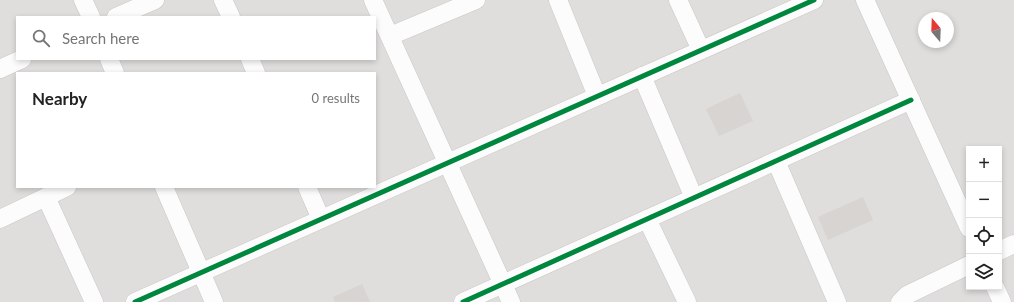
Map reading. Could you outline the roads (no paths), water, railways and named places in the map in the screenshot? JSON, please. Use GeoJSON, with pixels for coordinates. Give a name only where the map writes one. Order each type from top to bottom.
{"type":"FeatureCollection","features":[{"type":"Feature","properties":{"kind":"street"},"geometry":{"type":"LineString","coordinates":[[84,0],[91,16]]}},
{"type":"Feature","properties":{"kind":"street"},"geometry":{"type":"LineString","coordinates":[[118,16],[155,0]]}},
{"type":"Feature","properties":{"kind":"street"},"geometry":{"type":"LineString","coordinates":[[223,0],[231,16]]}},
{"type":"Feature","properties":{"kind":"street"},"geometry":{"type":"LineString","coordinates":[[373,0],[511,302]]}},
{"type":"Feature","properties":{"kind":"street"},"geometry":{"type":"LineString","coordinates":[[390,36],[476,0]]}},
{"type":"Feature","properties":{"kind":"street"},"geometry":{"type":"LineString","coordinates":[[558,0],[597,96]]}},
{"type":"Feature","properties":{"kind":"street"},"geometry":{"type":"LineString","coordinates":[[678,0],[701,50]]}},
{"type":"Feature","properties":{"kind":"street"},"geometry":{"type":"LineString","coordinates":[[135,302],[814,0]]}},
{"type":"Feature","properties":{"kind":"street"},"geometry":{"type":"LineString","coordinates":[[865,0],[966,221]]}},
{"type":"Feature","properties":{"kind":"street"},"geometry":{"type":"LineString","coordinates":[[0,69],[20,60]]}},
{"type":"Feature","properties":{"kind":"street"},"geometry":{"type":"LineString","coordinates":[[109,60],[115,72]]}},
{"type":"Feature","properties":{"kind":"street"},"geometry":{"type":"LineString","coordinates":[[250,60],[256,72]]}},
{"type":"Feature","properties":{"kind":"street"},"geometry":{"type":"LineString","coordinates":[[642,76],[694,198]]}},
{"type":"Feature","properties":{"kind":"street"},"geometry":{"type":"LineString","coordinates":[[463,302],[911,100]]}},
{"type":"Feature","properties":{"kind":"street"},"geometry":{"type":"LineString","coordinates":[[776,161],[837,302]]}},
{"type":"Feature","properties":{"kind":"street"},"geometry":{"type":"LineString","coordinates":[[0,219],[65,188]]}},
{"type":"Feature","properties":{"kind":"street"},"geometry":{"type":"LineString","coordinates":[[164,188],[214,302]]}},
{"type":"Feature","properties":{"kind":"street"},"geometry":{"type":"LineString","coordinates":[[307,188],[321,219]]}},
{"type":"Feature","properties":{"kind":"street"},"geometry":{"type":"LineString","coordinates":[[46,197],[94,302]]}},
{"type":"Feature","properties":{"kind":"street"},"geometry":{"type":"LineString","coordinates":[[647,219],[687,302]]}},
{"type":"Feature","properties":{"kind":"street"},"geometry":{"type":"LineString","coordinates":[[1002,250],[1014,244]]}},
{"type":"Feature","properties":{"kind":"street"},"geometry":{"type":"LineString","coordinates":[[900,302],[907,295],[966,266]]}},
{"type":"Feature","properties":{"kind":"street"},"geometry":{"type":"LineString","coordinates":[[996,290],[1002,302]]}}]}
